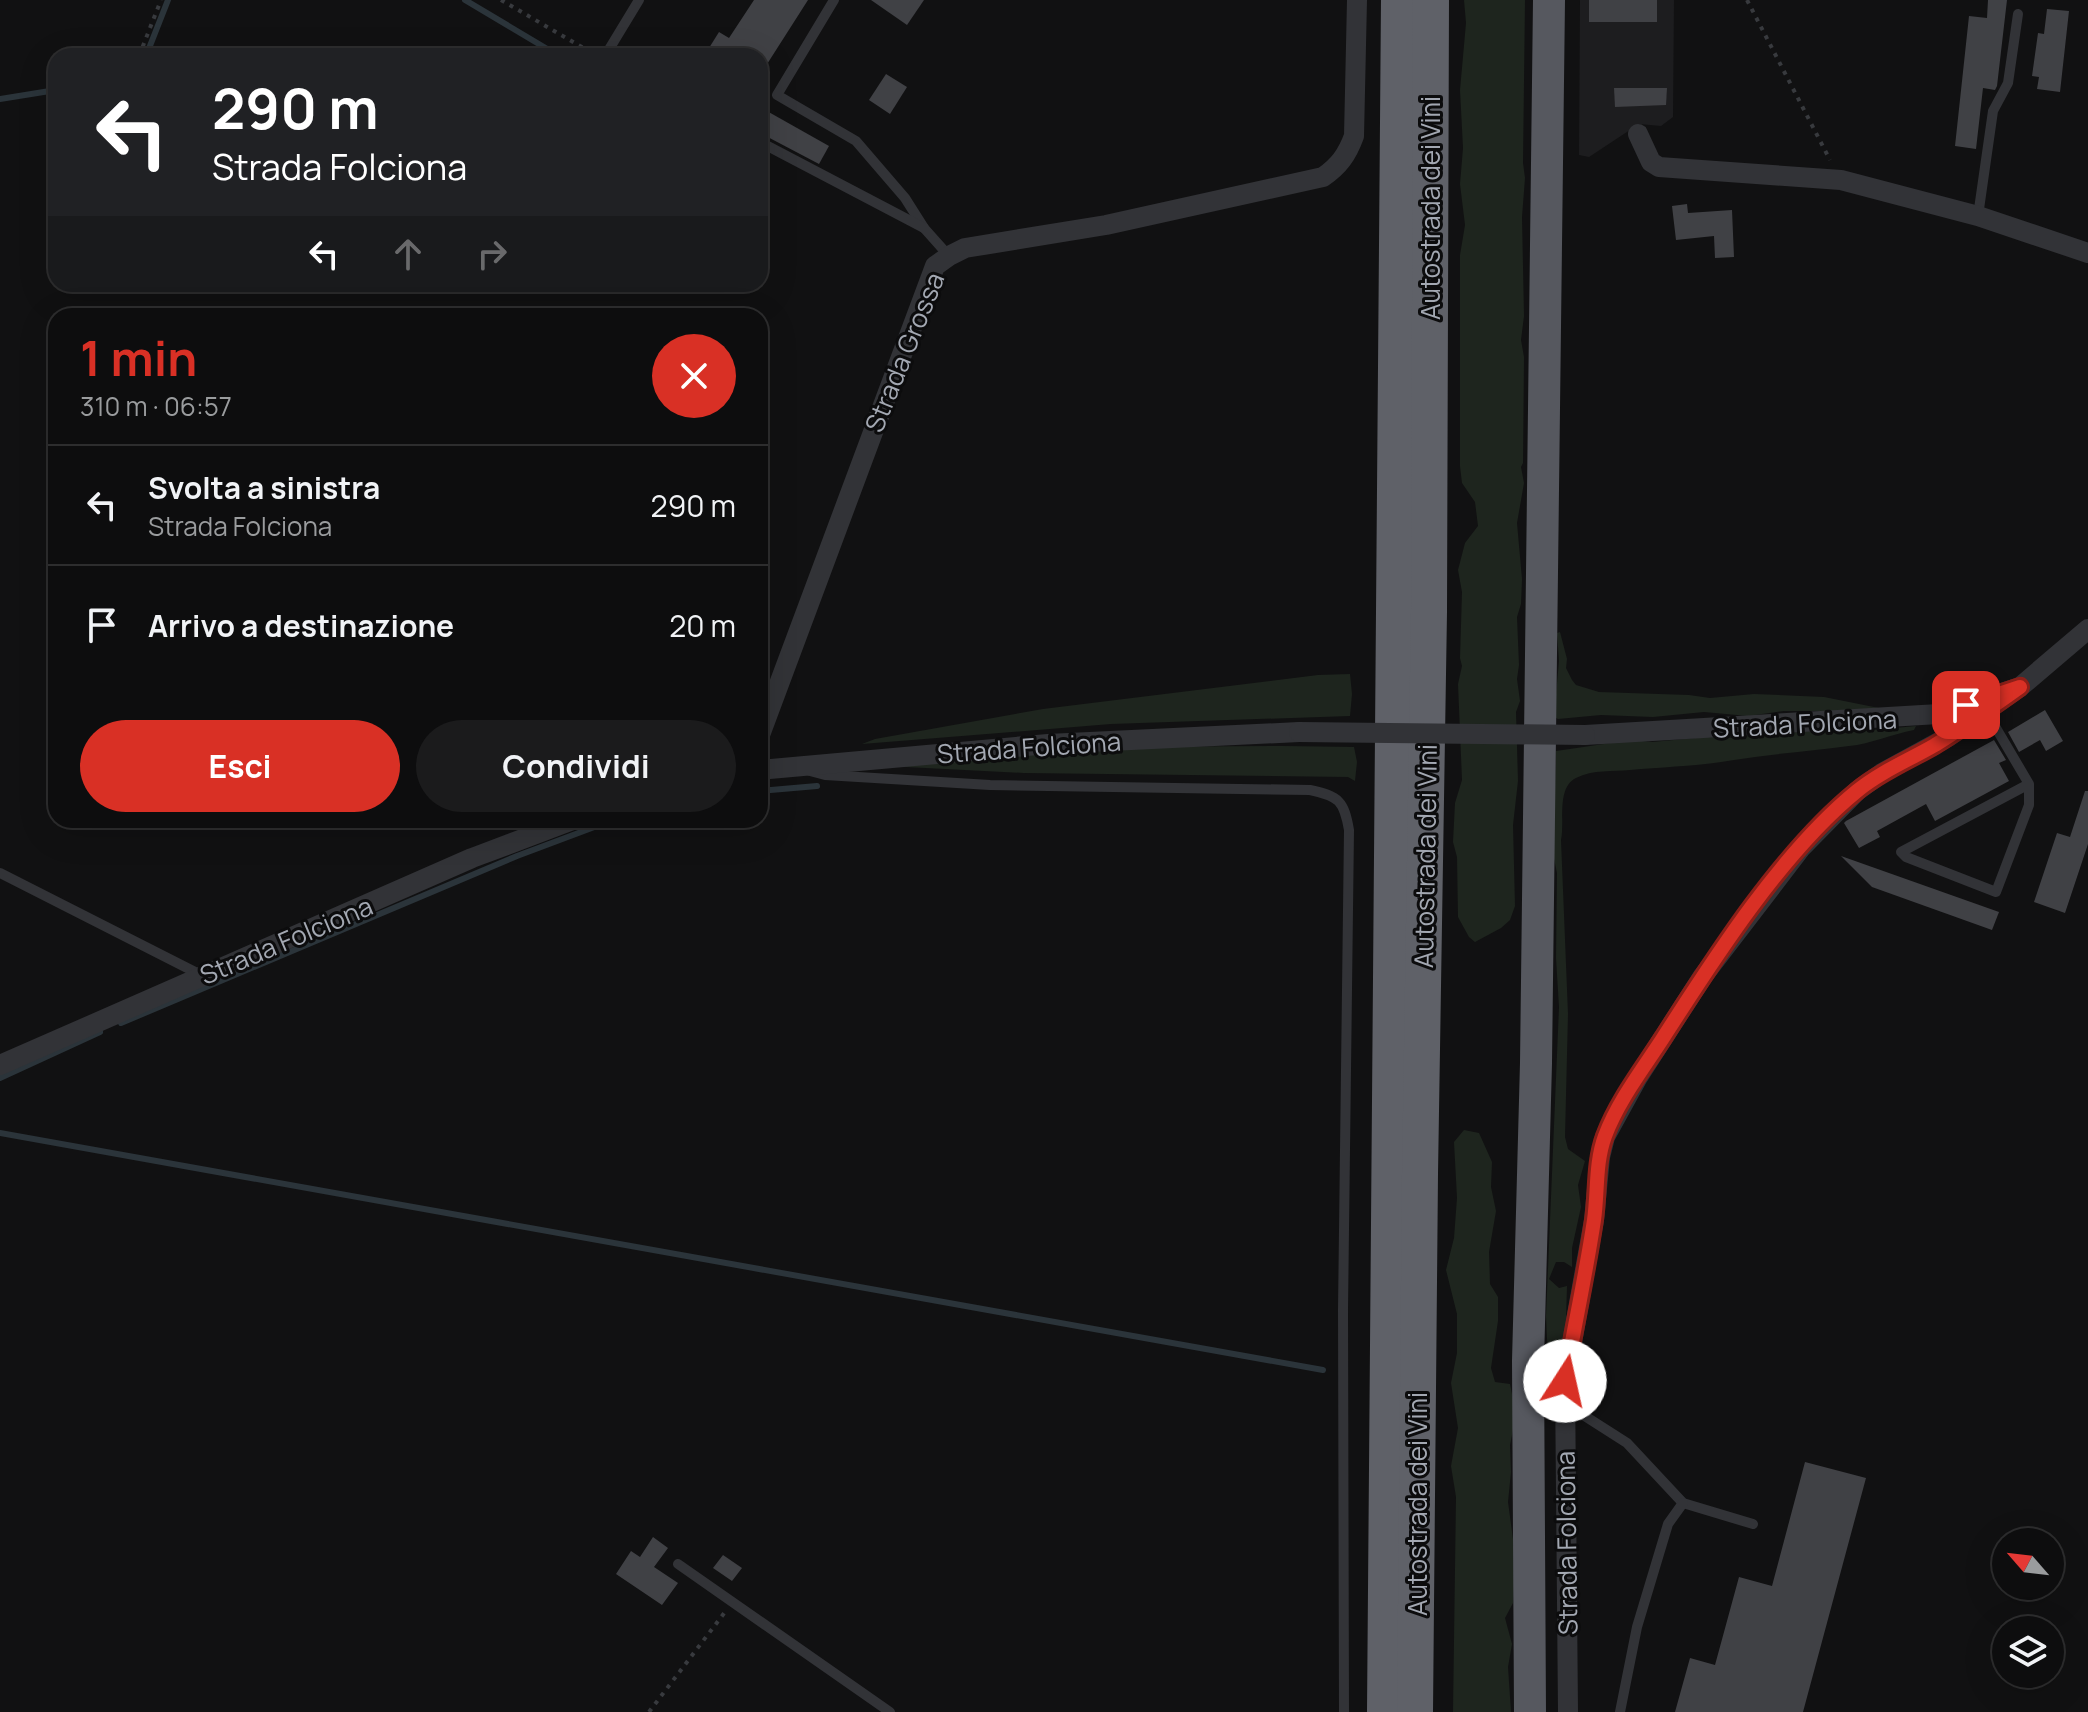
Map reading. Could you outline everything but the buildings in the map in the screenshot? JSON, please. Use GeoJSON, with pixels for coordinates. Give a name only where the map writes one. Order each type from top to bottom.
{"type":"FeatureCollection","features":[{"type":"Feature","properties":{"kind":"highway","name":"Autostrada dei Vini"},"geometry":{"type":"LineString","coordinates":[[1385,1712],[1399,0]]}},
{"type":"Feature","properties":{"kind":"highway","name":"Autostrada dei Vini"},"geometry":{"type":"LineString","coordinates":[[1415,1712],[1429,612],[1431,0]]}},
{"type":"Feature","properties":{"kind":"highway"},"geometry":{"type":"LineString","coordinates":[[1530,1712],[1528,1361],[1536,1063],[1549,0]]}},
{"type":"Feature","properties":{"kind":"street","name":"Strada Grossa"},"geometry":{"type":"LineString","coordinates":[[768,713],[935,266],[965,248],[1106,225],[1308,182],[1336,169],[1348,153],[1354,136],[1357,0]]}},
{"type":"Feature","properties":{"kind":"street"},"geometry":{"type":"LineString","coordinates":[[1638,134],[1651,162],[1659,167],[1841,180],[1978,216],[2088,253]]}},
{"type":"Feature","properties":{"kind":"street","name":"Strada Folciona"},"geometry":{"type":"LineString","coordinates":[[1568,1712],[1564,1403],[1605,1137],[1638,1077],[1736,930],[1769,886],[1830,816],[1882,773],[1948,737],[2020,687],[2088,629]]}},
{"type":"Feature","properties":{"kind":"street","name":"Strada Folciona"},"geometry":{"type":"LineString","coordinates":[[768,769],[1048,744],[1299,732],[1585,735],[1939,714],[2020,687]]}},
{"type":"Feature","properties":{"kind":"street","name":"Strada Folciona"},"geometry":{"type":"LineString","coordinates":[[0,1065],[472,858],[552,828]]}},
{"type":"Feature","properties":{"kind":"lane"},"geometry":{"type":"LineString","coordinates":[[610,48],[639,0]]}},
{"type":"Feature","properties":{"kind":"lane"},"geometry":{"type":"LineString","coordinates":[[834,0],[777,95],[856,141],[949,256]]}},
{"type":"Feature","properties":{"kind":"lane"},"geometry":{"type":"LineString","coordinates":[[1978,216],[1993,111],[2008,83],[2018,14]]}},
{"type":"Feature","properties":{"kind":"lane"},"geometry":{"type":"LineString","coordinates":[[768,146],[924,228]]}},
{"type":"Feature","properties":{"kind":"lane"},"geometry":{"type":"LineString","coordinates":[[1986,711],[2029,784],[2029,805],[1996,892],[1906,857],[1901,852],[2029,784]]}},
{"type":"Feature","properties":{"kind":"lane"},"geometry":{"type":"LineString","coordinates":[[795,766],[825,775],[990,785],[1310,790],[1340,801],[1346,811],[1349,830],[1343,1310],[1344,1712]]}},
{"type":"Feature","properties":{"kind":"lane"},"geometry":{"type":"LineString","coordinates":[[0,873],[202,976]]}},
{"type":"Feature","properties":{"kind":"lane"},"geometry":{"type":"LineString","coordinates":[[1564,1403],[1627,1443],[1683,1503],[1753,1524]]}},
{"type":"Feature","properties":{"kind":"lane"},"geometry":{"type":"LineString","coordinates":[[1620,1712],[1637,1627],[1668,1524],[1683,1503]]}},
{"type":"Feature","properties":{"kind":"lane"},"geometry":{"type":"LineString","coordinates":[[678,1564],[890,1712]]}},
{"type":"Feature","properties":{"kind":"path"},"geometry":{"type":"LineString","coordinates":[[142,48],[161,0]]}},
{"type":"Feature","properties":{"kind":"path"},"geometry":{"type":"LineString","coordinates":[[501,0],[584,48]]}},
{"type":"Feature","properties":{"kind":"path"},"geometry":{"type":"LineString","coordinates":[[1747,0],[1841,180]]}},
{"type":"Feature","properties":{"kind":"path"},"geometry":{"type":"LineString","coordinates":[[649,1712],[727,1609],[737,1605]]}},
{"type":"Feature","properties":{"kind":"shaded area"},"geometry":{"type":"Polygon","coordinates":[[[1464,0],[1525,0],[1524,316],[1521,340],[1524,357],[1521,467],[1524,483],[1517,523],[1522,579],[1517,617],[1520,701],[1516,712],[1518,781],[1513,825],[1515,906],[1510,920],[1475,942],[1458,917],[1457,857],[1453,842],[1455,803],[1462,780],[1458,684],[1462,666],[1462,592],[1458,570],[1465,543],[1478,526],[1475,502],[1462,483],[1460,466],[1460,255],[1465,225],[1460,184],[1463,148],[1460,90],[1466,23],[1464,0]]]}},
{"type":"Feature","properties":{"kind":"shaded area"},"geometry":{"type":"Polygon","coordinates":[[[1580,0],[1674,0],[1673,117],[1661,126],[1639,124],[1589,157],[1579,155],[1580,0]]]}},
{"type":"Feature","properties":{"kind":"shaded area"},"geometry":{"type":"Polygon","coordinates":[[[1560,632],[1567,659],[1566,668],[1572,680],[1576,685],[1599,692],[1710,698],[1754,694],[1824,697],[1879,708],[1784,711],[1748,716],[1704,712],[1653,717],[1601,715],[1558,719],[1554,717],[1559,661],[1557,633],[1560,632]]]}},
{"type":"Feature","properties":{"kind":"shaded area"},"geometry":{"type":"Polygon","coordinates":[[[1350,674],[1350,716],[1111,724],[862,744],[875,739],[1043,709],[1318,675],[1350,674]]]}},
{"type":"Feature","properties":{"kind":"shaded area"},"geometry":{"type":"Polygon","coordinates":[[[1916,726],[1914,730],[1857,745],[1708,764],[1589,773],[1576,778],[1566,789],[1561,840],[1568,1014],[1565,1137],[1568,1149],[1585,1161],[1578,1185],[1581,1207],[1572,1248],[1572,1267],[1556,1262],[1549,1279],[1559,1288],[1567,1286],[1566,1320],[1550,1408],[1546,1316],[1559,1007],[1557,873],[1553,854],[1556,751],[1631,740],[1652,742],[1815,731],[1841,733],[1916,726]]]}},
{"type":"Feature","properties":{"kind":"shaded area"},"geometry":{"type":"Polygon","coordinates":[[[1108,747],[1354,747],[1357,762],[1355,781],[1348,777],[1024,773],[867,765],[1108,747]]]}},
{"type":"Feature","properties":{"kind":"shaded area"},"geometry":{"type":"Polygon","coordinates":[[[1464,1130],[1479,1133],[1492,1162],[1491,1187],[1496,1211],[1489,1252],[1490,1284],[1498,1297],[1498,1321],[1491,1368],[1495,1382],[1510,1384],[1516,1415],[1510,1445],[1508,1502],[1514,1586],[1513,1603],[1505,1618],[1512,1644],[1508,1667],[1511,1712],[1453,1712],[1456,1497],[1451,1466],[1458,1428],[1451,1383],[1457,1353],[1457,1314],[1446,1270],[1454,1238],[1457,1198],[1454,1142],[1464,1130]]]}},
{"type":"Feature","properties":{"kind":"waterway"},"geometry":{"type":"LineString","coordinates":[[149,48],[168,0]]}},
{"type":"Feature","properties":{"kind":"waterway"},"geometry":{"type":"LineString","coordinates":[[465,0],[546,48]]}},
{"type":"Feature","properties":{"kind":"waterway"},"geometry":{"type":"LineString","coordinates":[[0,99],[48,91]]}},
{"type":"Feature","properties":{"kind":"waterway"},"geometry":{"type":"LineString","coordinates":[[768,790],[817,786]]}},
{"type":"Feature","properties":{"kind":"waterway"},"geometry":{"type":"LineString","coordinates":[[121,1023],[517,856],[592,828]]}},
{"type":"Feature","properties":{"kind":"waterway"},"geometry":{"type":"LineString","coordinates":[[0,1078],[100,1032]]}},
{"type":"Feature","properties":{"kind":"waterway"},"geometry":{"type":"LineString","coordinates":[[0,1133],[1323,1370]]}},
{"type":"Feature","properties":{"kind":"route"},"geometry":{"type":"LineString","coordinates":[[1565,1381],[1594,1220],[1600,1157],[1605,1137],[1627,1094],[1736,930],[1769,886],[1830,816],[1882,773],[1948,737],[2020,687],[1966,705]]}}]}
